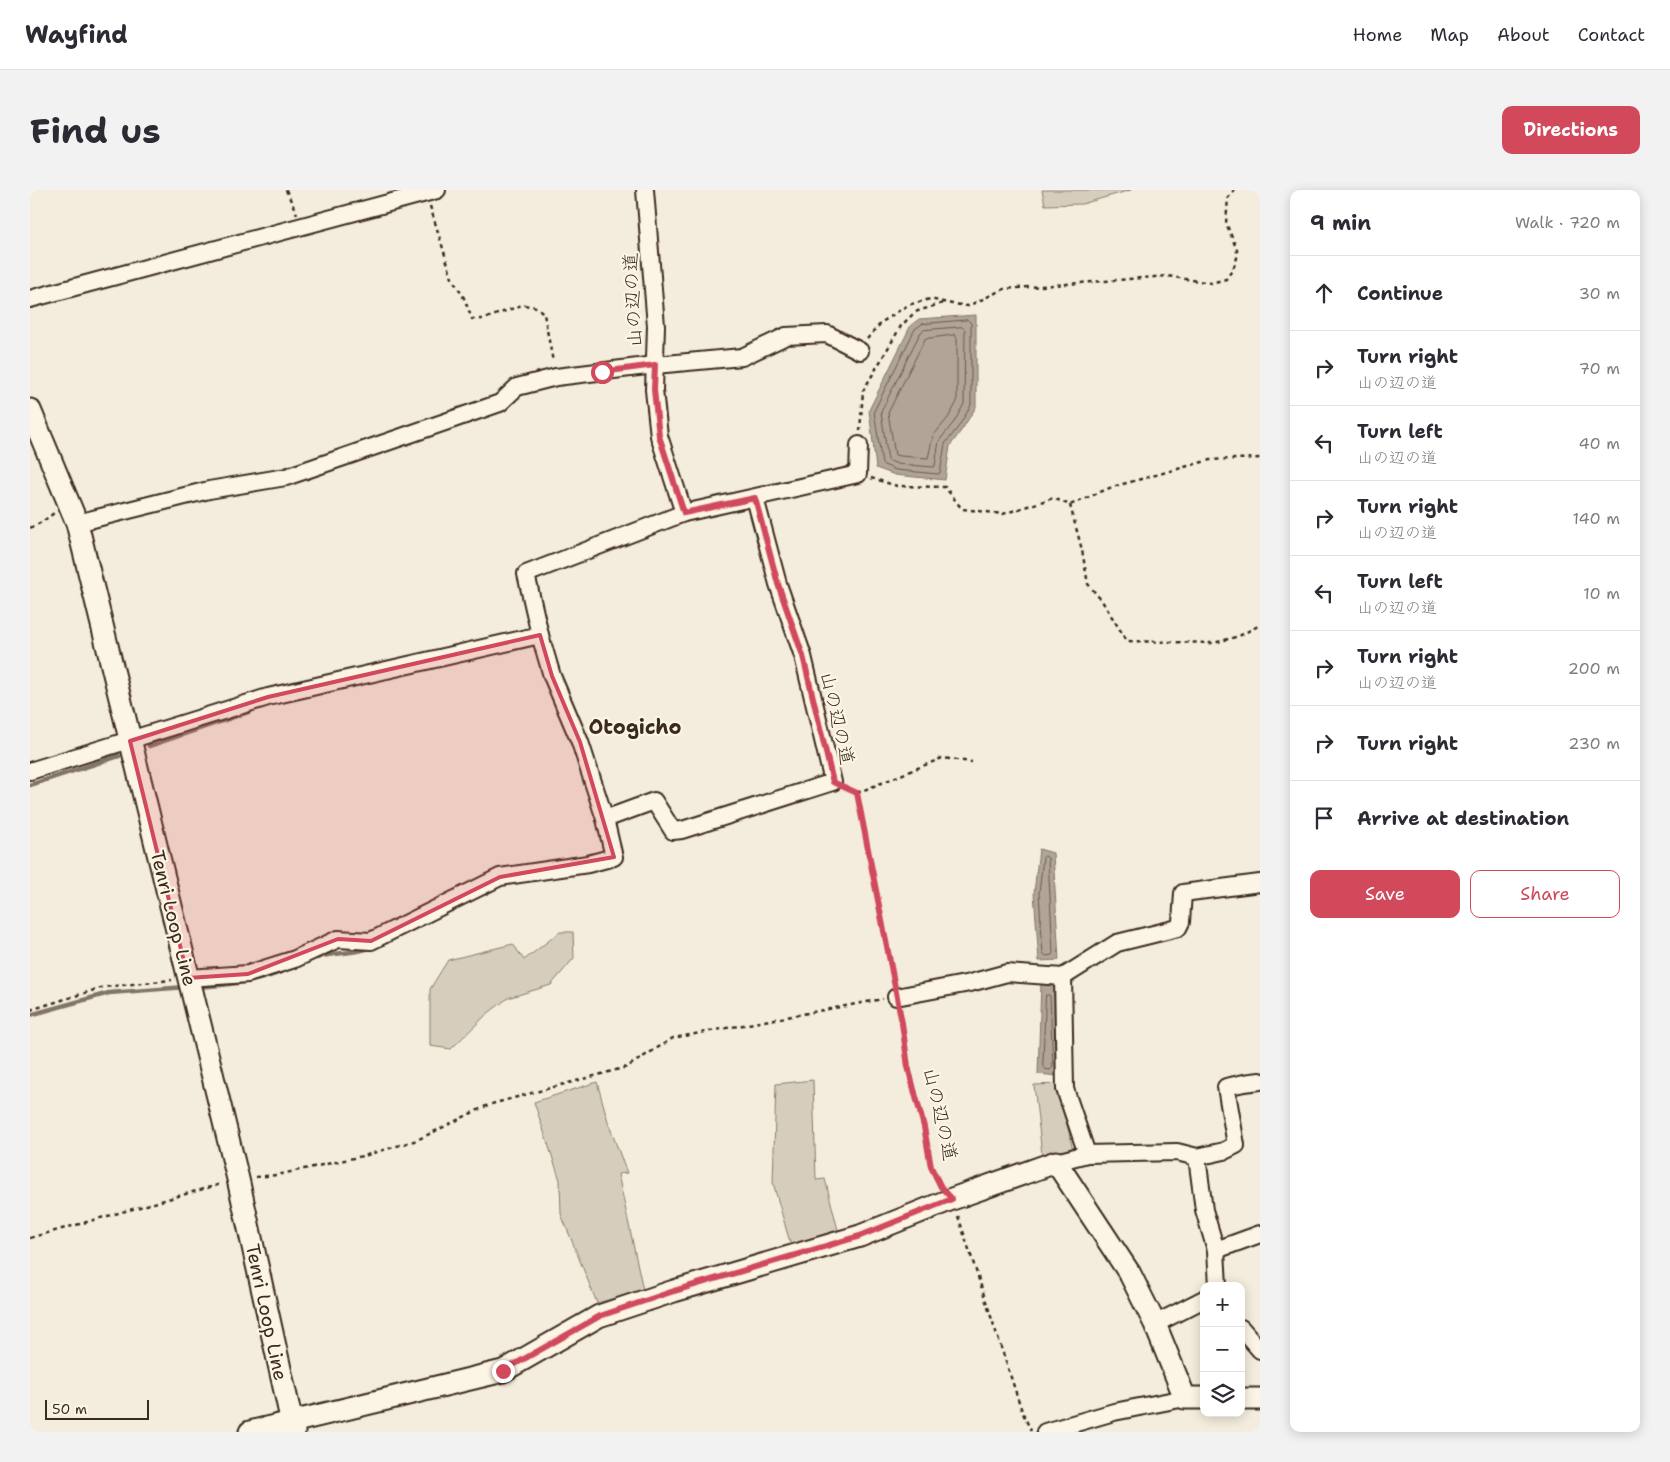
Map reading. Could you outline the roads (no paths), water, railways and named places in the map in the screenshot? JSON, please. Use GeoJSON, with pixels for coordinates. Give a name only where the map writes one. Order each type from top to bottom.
{"type":"FeatureCollection","features":[{"type":"Feature","properties":{"kind":"main road","name":"Tenri Loop Line"},"geometry":{"type":"LineString","coordinates":[[30,410],[77,523],[238,1179],[293,1427]]}},
{"type":"Feature","properties":{"kind":"main road"},"geometry":{"type":"LineString","coordinates":[[250,1432],[293,1427],[503,1371],[600,1316],[674,1291],[860,1236],[952,1199],[1056,1162],[1130,1274],[1194,1398]]}},
{"type":"Feature","properties":{"kind":"main road"},"geometry":{"type":"LineString","coordinates":[[1245,1399],[1260,1399]]}},
{"type":"Feature","properties":{"kind":"street","name":"山の辺の道"},"geometry":{"type":"LineString","coordinates":[[645,190],[656,326],[654,390],[659,436],[684,513]]}},
{"type":"Feature","properties":{"kind":"street"},"geometry":{"type":"LineString","coordinates":[[30,299],[431,192]]}},
{"type":"Feature","properties":{"kind":"street"},"geometry":{"type":"LineString","coordinates":[[77,523],[210,490],[286,476],[500,403],[517,387],[556,376],[742,358],[786,336],[827,334],[860,351]]}},
{"type":"Feature","properties":{"kind":"street"},"geometry":{"type":"LineString","coordinates":[[188,978],[248,974],[295,959],[338,939],[370,941],[500,877],[588,864],[614,857],[605,819],[580,742],[552,676],[540,635],[526,574],[684,513],[858,474],[859,444]]}},
{"type":"Feature","properties":{"kind":"street","name":"山の辺の道"},"geometry":{"type":"LineString","coordinates":[[605,819],[654,801],[673,831],[682,830],[833,782],[803,656],[778,584],[755,498]]}},
{"type":"Feature","properties":{"kind":"street"},"geometry":{"type":"LineString","coordinates":[[30,772],[268,697],[540,635]]}},
{"type":"Feature","properties":{"kind":"street"},"geometry":{"type":"LineString","coordinates":[[896,997],[970,983],[1007,973],[1063,977],[1117,943],[1178,928],[1181,922],[1183,893],[1260,884]]}},
{"type":"Feature","properties":{"kind":"street"},"geometry":{"type":"LineString","coordinates":[[1063,977],[1065,1089],[1087,1154]]}},
{"type":"Feature","properties":{"kind":"street"},"geometry":{"type":"LineString","coordinates":[[1056,1162],[1087,1154],[1176,1152],[1197,1157],[1224,1151],[1236,1145],[1226,1087],[1260,1081]]}},
{"type":"Feature","properties":{"kind":"street"},"geometry":{"type":"LineString","coordinates":[[1197,1157],[1204,1210],[1216,1250],[1218,1282]]}},
{"type":"Feature","properties":{"kind":"street"},"geometry":{"type":"LineString","coordinates":[[1216,1250],[1260,1234]]}},
{"type":"Feature","properties":{"kind":"street"},"geometry":{"type":"LineString","coordinates":[[1156,1324],[1200,1301]]}},
{"type":"Feature","properties":{"kind":"street"},"geometry":{"type":"LineString","coordinates":[[1245,1333],[1260,1350]]}},
{"type":"Feature","properties":{"kind":"street"},"geometry":{"type":"LineString","coordinates":[[1045,1432],[1114,1412],[1194,1398]]}},
{"type":"Feature","properties":{"kind":"water"},"geometry":{"type":"Polygon","coordinates":[[[976,315],[976,407],[950,446],[945,480],[895,475],[876,468],[869,410],[911,325],[919,319],[976,315]]]}},
{"type":"Feature","properties":{"kind":"water"},"geometry":{"type":"Polygon","coordinates":[[[1039,849],[1053,853],[1059,960],[1039,961],[1034,893],[1039,849]]]}},
{"type":"Feature","properties":{"kind":"water"},"geometry":{"type":"Polygon","coordinates":[[[1041,983],[1055,985],[1058,1076],[1038,1074],[1041,983]]]}},
{"type":"Feature","properties":{"kind":"waterway"},"geometry":{"type":"LineString","coordinates":[[149,746],[251,711]]}},
{"type":"Feature","properties":{"kind":"waterway"},"geometry":{"type":"LineString","coordinates":[[30,785],[119,756]]}},
{"type":"Feature","properties":{"kind":"waterway"},"geometry":{"type":"LineString","coordinates":[[317,958],[372,947]]}},
{"type":"Feature","properties":{"kind":"waterway"},"geometry":{"type":"LineString","coordinates":[[196,987],[250,981],[281,972]]}},
{"type":"Feature","properties":{"kind":"waterway"},"geometry":{"type":"LineString","coordinates":[[30,1015],[109,993],[186,987]]}},
{"type":"Feature","properties":{"kind":"district","name":"Otogicho"},"geometry":{"type":"Point","coordinates":[635,727]}}]}
